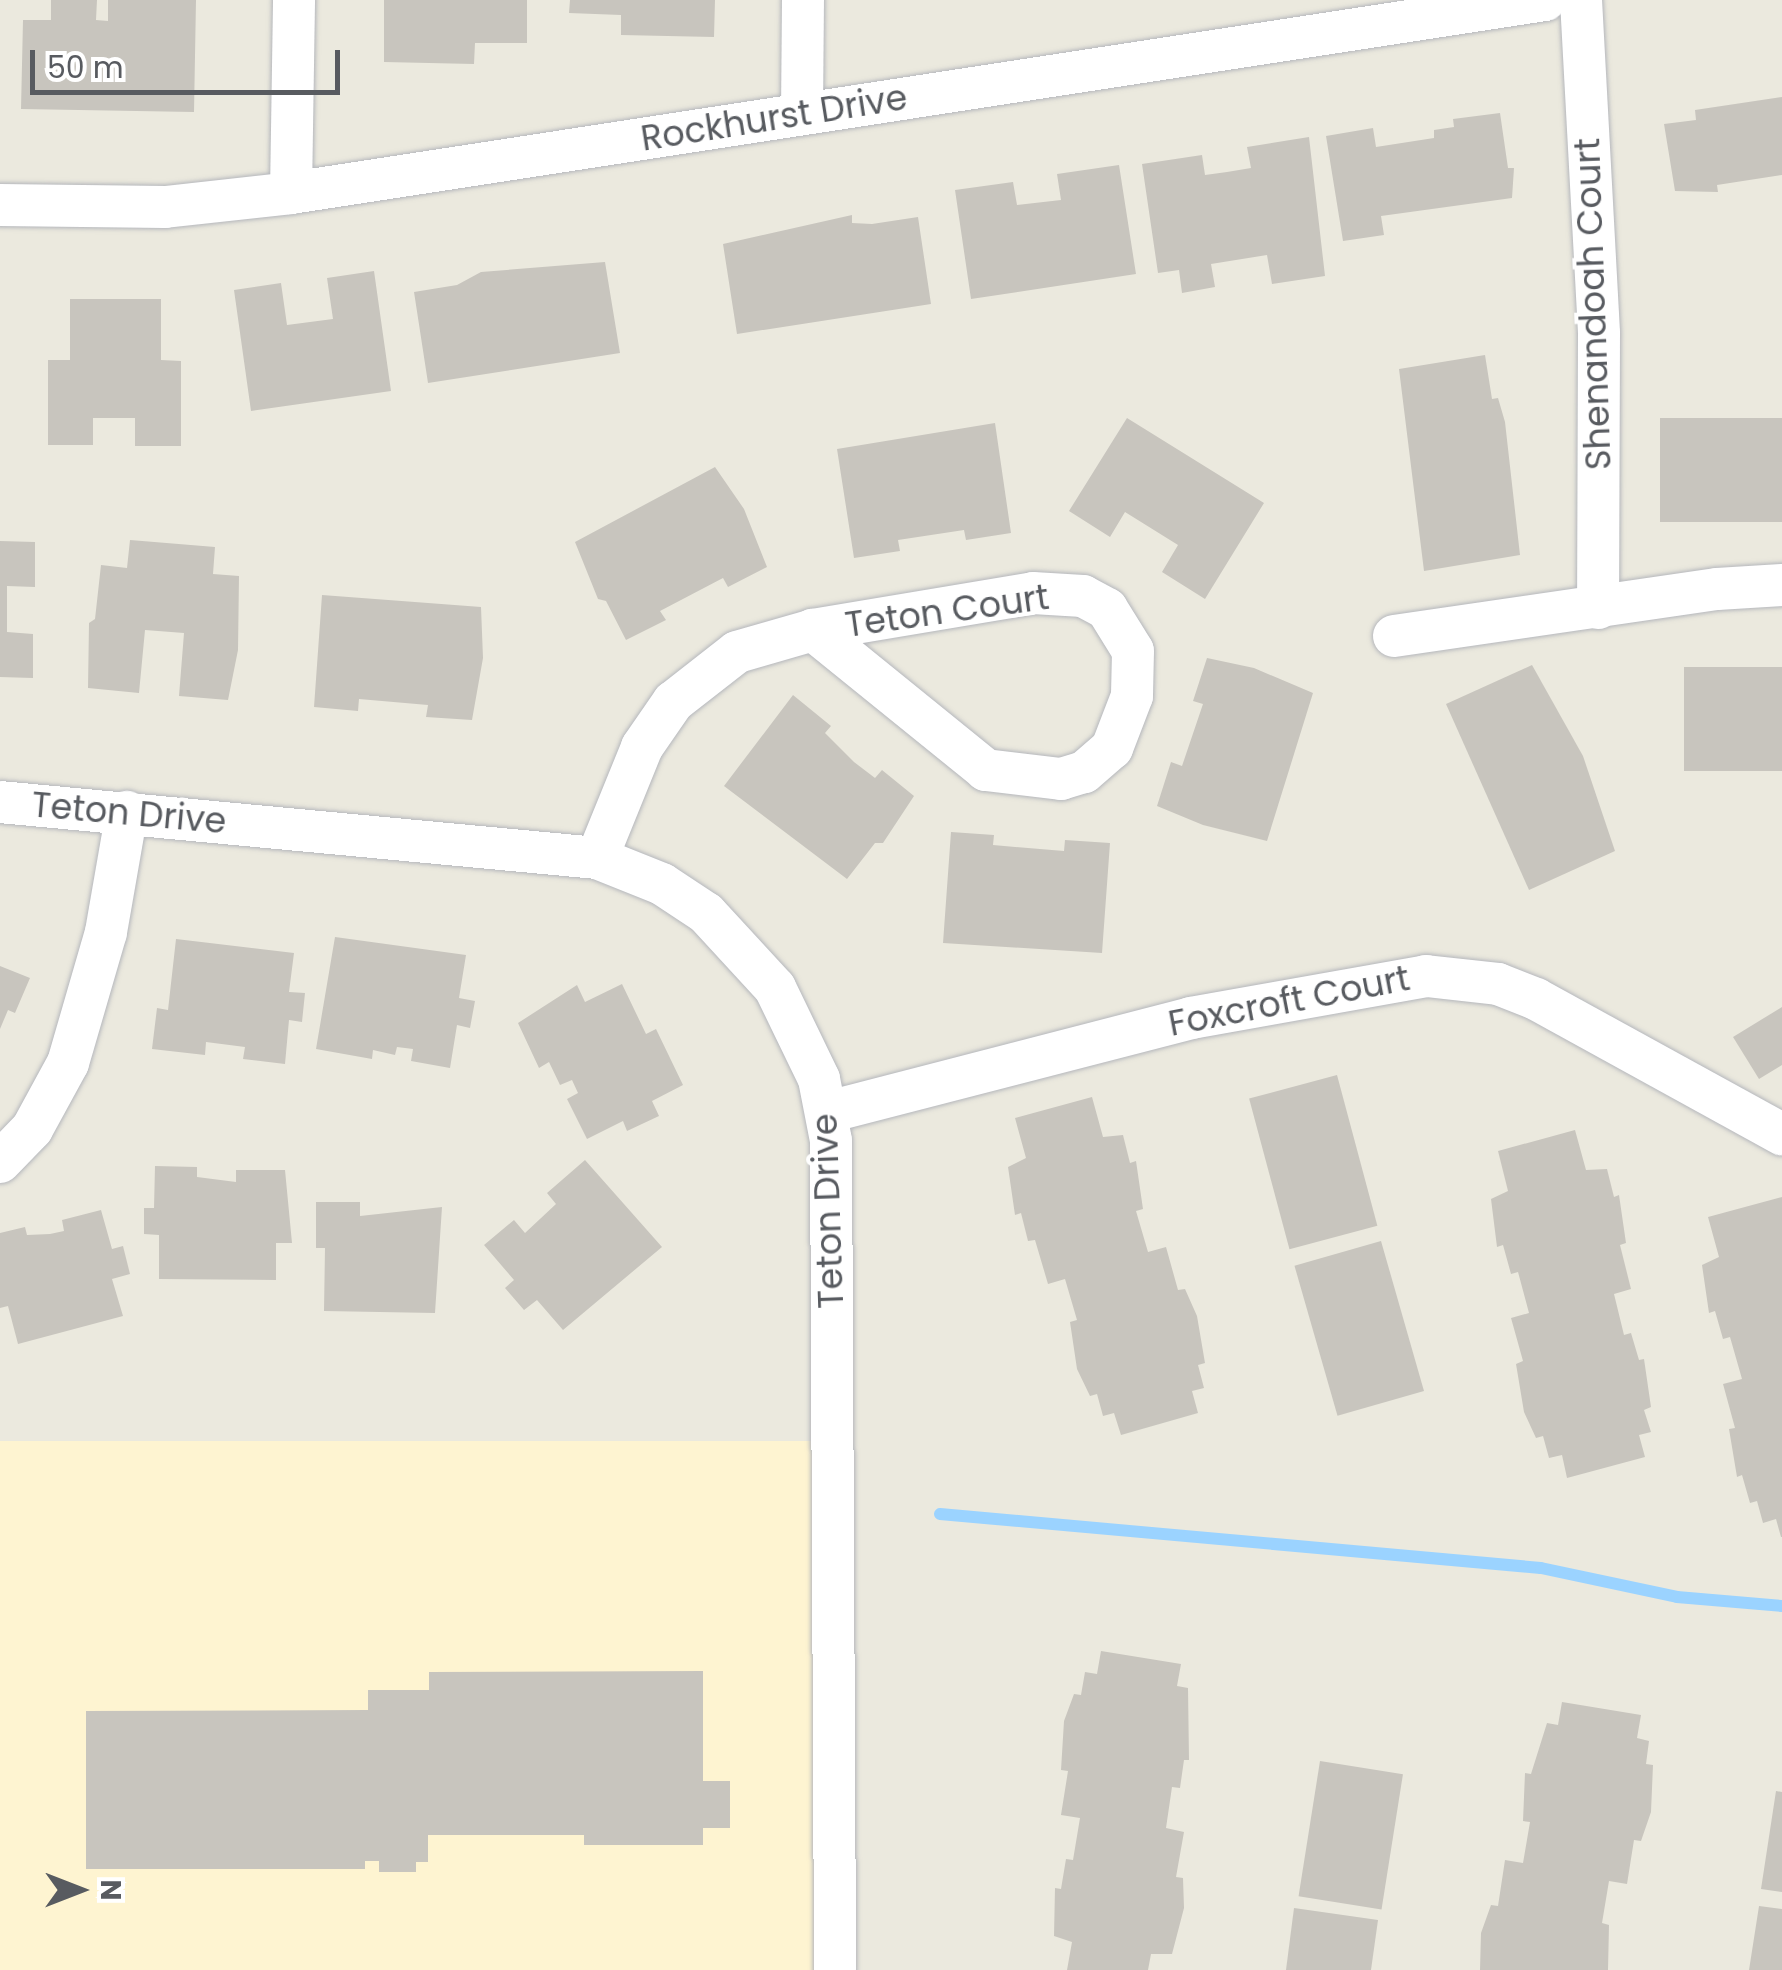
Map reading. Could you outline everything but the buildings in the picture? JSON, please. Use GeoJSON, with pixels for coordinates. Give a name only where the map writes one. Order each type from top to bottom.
{"type":"FeatureCollection","features":[{"type":"Feature","properties":{"kind":"street"},"geometry":{"type":"LineString","coordinates":[[292,193],[294,0]]}},
{"type":"Feature","properties":{"kind":"street"},"geometry":{"type":"LineString","coordinates":[[802,113],[803,0]]}},
{"type":"Feature","properties":{"kind":"street","name":"Rockhurst Drive"},"geometry":{"type":"LineString","coordinates":[[0,205],[136,208],[292,193],[802,113],[1305,18],[1545,0]]}},
{"type":"Feature","properties":{"kind":"street","name":"Shenandoah Court"},"geometry":{"type":"LineString","coordinates":[[1582,0],[1599,334],[1598,608]]}},
{"type":"Feature","properties":{"kind":"street"},"geometry":{"type":"LineString","coordinates":[[1394,636],[1782,586]]}},
{"type":"Feature","properties":{"kind":"street","name":"Teton Court"},"geometry":{"type":"LineString","coordinates":[[597,858],[642,747],[692,680],[737,652],[813,630],[1032,593],[1083,596],[1124,629],[1136,671],[1132,696],[1099,762],[1062,779],[1017,778],[959,752],[813,630]]}},
{"type":"Feature","properties":{"kind":"street","name":"Teton Drive"},"geometry":{"type":"LineString","coordinates":[[0,802],[597,858],[662,884],[743,947],[806,1044],[828,1112],[835,1970]]}},
{"type":"Feature","properties":{"kind":"street"},"geometry":{"type":"LineString","coordinates":[[0,1162],[32,1129],[68,1063],[103,947],[127,812]]}},
{"type":"Feature","properties":{"kind":"street","name":"Foxcroft Court"},"geometry":{"type":"LineString","coordinates":[[828,1112],[1191,1018],[1426,976],[1498,984],[1536,998],[1782,1134]]}},
{"type":"Feature","properties":{"kind":"shaded area"},"geometry":{"type":"Polygon","coordinates":[[[0,1441],[832,1441],[832,1970],[0,1970],[0,1441]]]}},
{"type":"Feature","properties":{"kind":"waterway"},"geometry":{"type":"LineString","coordinates":[[940,1514],[1541,1568],[1677,1597],[1782,1606]]}}]}
